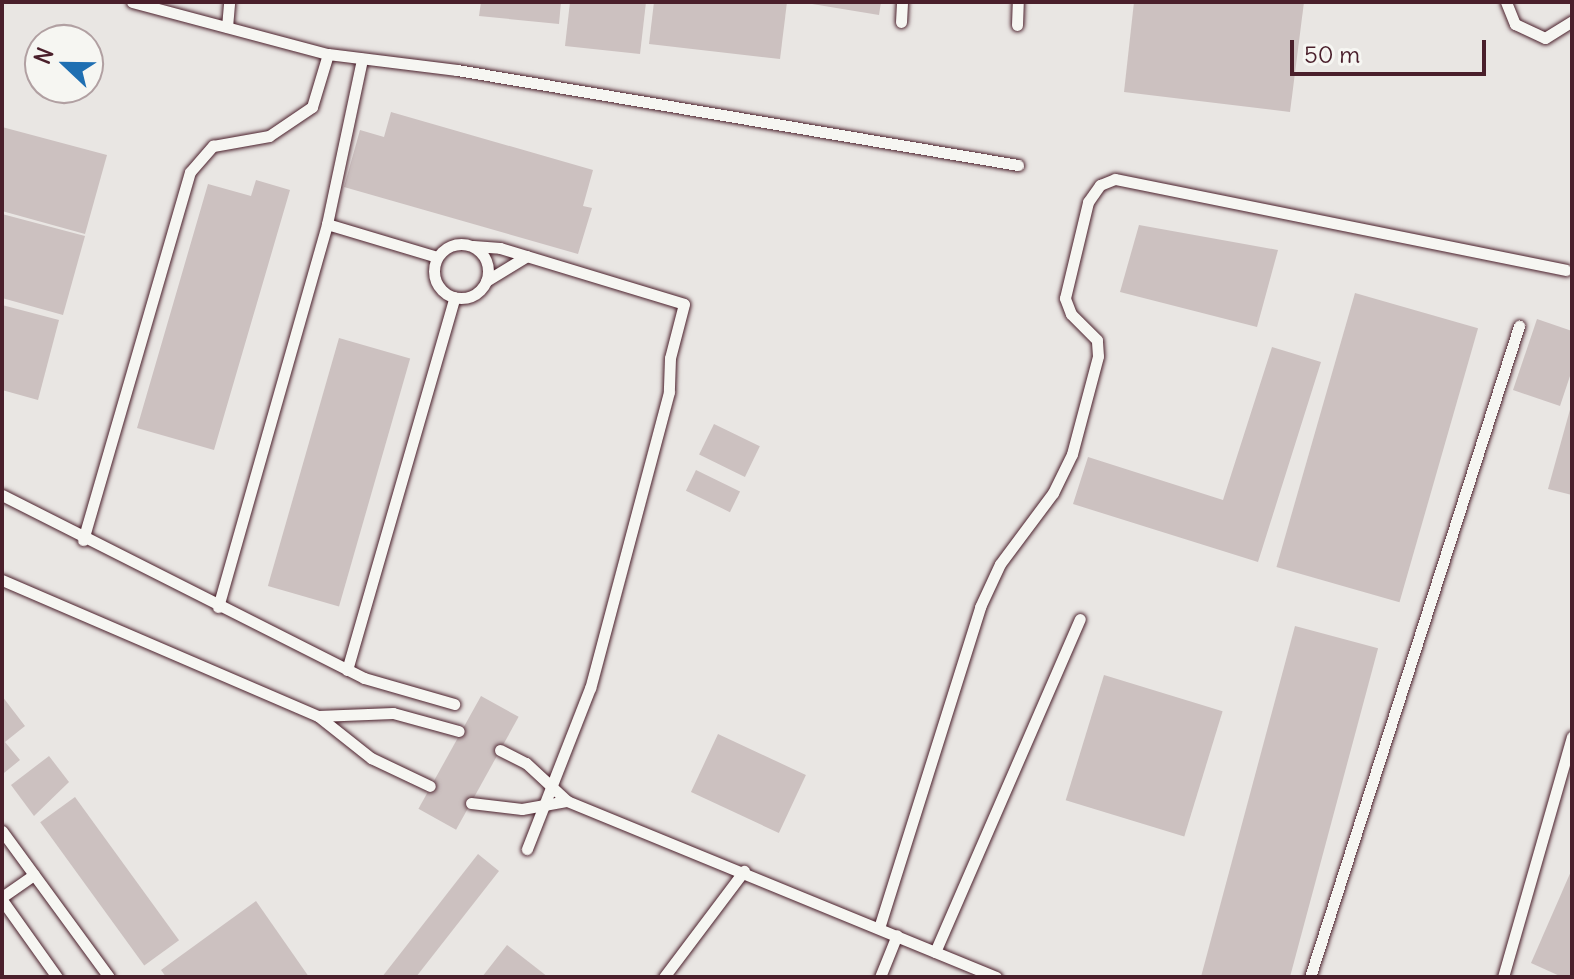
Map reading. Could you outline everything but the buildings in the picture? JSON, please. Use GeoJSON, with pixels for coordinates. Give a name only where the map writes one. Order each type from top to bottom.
{"type":"FeatureCollection","features":[{"type":"Feature","properties":{"kind":"lane"},"geometry":{"type":"LineString","coordinates":[[132,2],[328,54],[457,70],[1018,165]]}},
{"type":"Feature","properties":{"kind":"lane"},"geometry":{"type":"LineString","coordinates":[[227,27],[229,2]]}},
{"type":"Feature","properties":{"kind":"lane"},"geometry":{"type":"LineString","coordinates":[[901,22],[902,2]]}},
{"type":"Feature","properties":{"kind":"lane"},"geometry":{"type":"LineString","coordinates":[[1017,25],[1018,2]]}},
{"type":"Feature","properties":{"kind":"lane"},"geometry":{"type":"LineString","coordinates":[[1506,2],[1515,24],[1545,38],[1572,21]]}},
{"type":"Feature","properties":{"kind":"lane"},"geometry":{"type":"LineString","coordinates":[[83,540],[190,172],[213,146],[269,136],[312,107],[328,54]]}},
{"type":"Feature","properties":{"kind":"lane"},"geometry":{"type":"LineString","coordinates":[[218,607],[327,224],[362,59]]}},
{"type":"Feature","properties":{"kind":"lane"},"geometry":{"type":"LineString","coordinates":[[879,928],[980,607],[1000,564],[1053,493],[1072,454],[1098,356],[1097,340],[1071,314],[1065,298],[1088,202],[1100,185],[1115,179],[1566,270]]}},
{"type":"Feature","properties":{"kind":"lane"},"geometry":{"type":"LineString","coordinates":[[327,224],[437,257]]}},
{"type":"Feature","properties":{"kind":"lane"},"geometry":{"type":"LineString","coordinates":[[437,257],[455,244],[527,256],[684,304],[670,358],[669,392],[590,688],[527,849]]}},
{"type":"Feature","properties":{"kind":"lane"},"geometry":{"type":"LineString","coordinates":[[473,246],[486,259],[486,281]]}},
{"type":"Feature","properties":{"kind":"lane"},"geometry":{"type":"LineString","coordinates":[[437,257],[436,281],[455,297],[472,296],[486,281],[527,256]]}},
{"type":"Feature","properties":{"kind":"lane"},"geometry":{"type":"LineString","coordinates":[[347,670],[455,297]]}},
{"type":"Feature","properties":{"kind":"lane"},"geometry":{"type":"LineString","coordinates":[[1310,977],[1519,326]]}},
{"type":"Feature","properties":{"kind":"lane"},"geometry":{"type":"LineString","coordinates":[[2,495],[83,540],[347,670],[394,689],[454,704]]}},
{"type":"Feature","properties":{"kind":"lane"},"geometry":{"type":"LineString","coordinates":[[2,580],[318,716],[371,758],[430,786]]}},
{"type":"Feature","properties":{"kind":"lane"},"geometry":{"type":"LineString","coordinates":[[935,952],[1080,619]]}},
{"type":"Feature","properties":{"kind":"lane"},"geometry":{"type":"LineString","coordinates":[[318,716],[393,713],[459,731]]}},
{"type":"Feature","properties":{"kind":"lane"},"geometry":{"type":"LineString","coordinates":[[1503,977],[1572,737]]}},
{"type":"Feature","properties":{"kind":"lane"},"geometry":{"type":"LineString","coordinates":[[500,750],[550,785],[567,801],[744,871],[996,977]]}},
{"type":"Feature","properties":{"kind":"lane"},"geometry":{"type":"LineString","coordinates":[[471,803],[499,810],[567,801]]}},
{"type":"Feature","properties":{"kind":"lane"},"geometry":{"type":"LineString","coordinates":[[2,831],[109,977]]}},
{"type":"Feature","properties":{"kind":"lane"},"geometry":{"type":"LineString","coordinates":[[664,977],[744,871]]}},
{"type":"Feature","properties":{"kind":"lane"},"geometry":{"type":"LineString","coordinates":[[34,875],[2,899],[57,977]]}},
{"type":"Feature","properties":{"kind":"lane"},"geometry":{"type":"LineString","coordinates":[[880,977],[897,935]]}},
{"type":"Feature","properties":{"kind":"shaded area"},"geometry":{"type":"Polygon","coordinates":[[[2,2],[1572,2],[1572,977],[2,977],[2,2]]]}}]}
